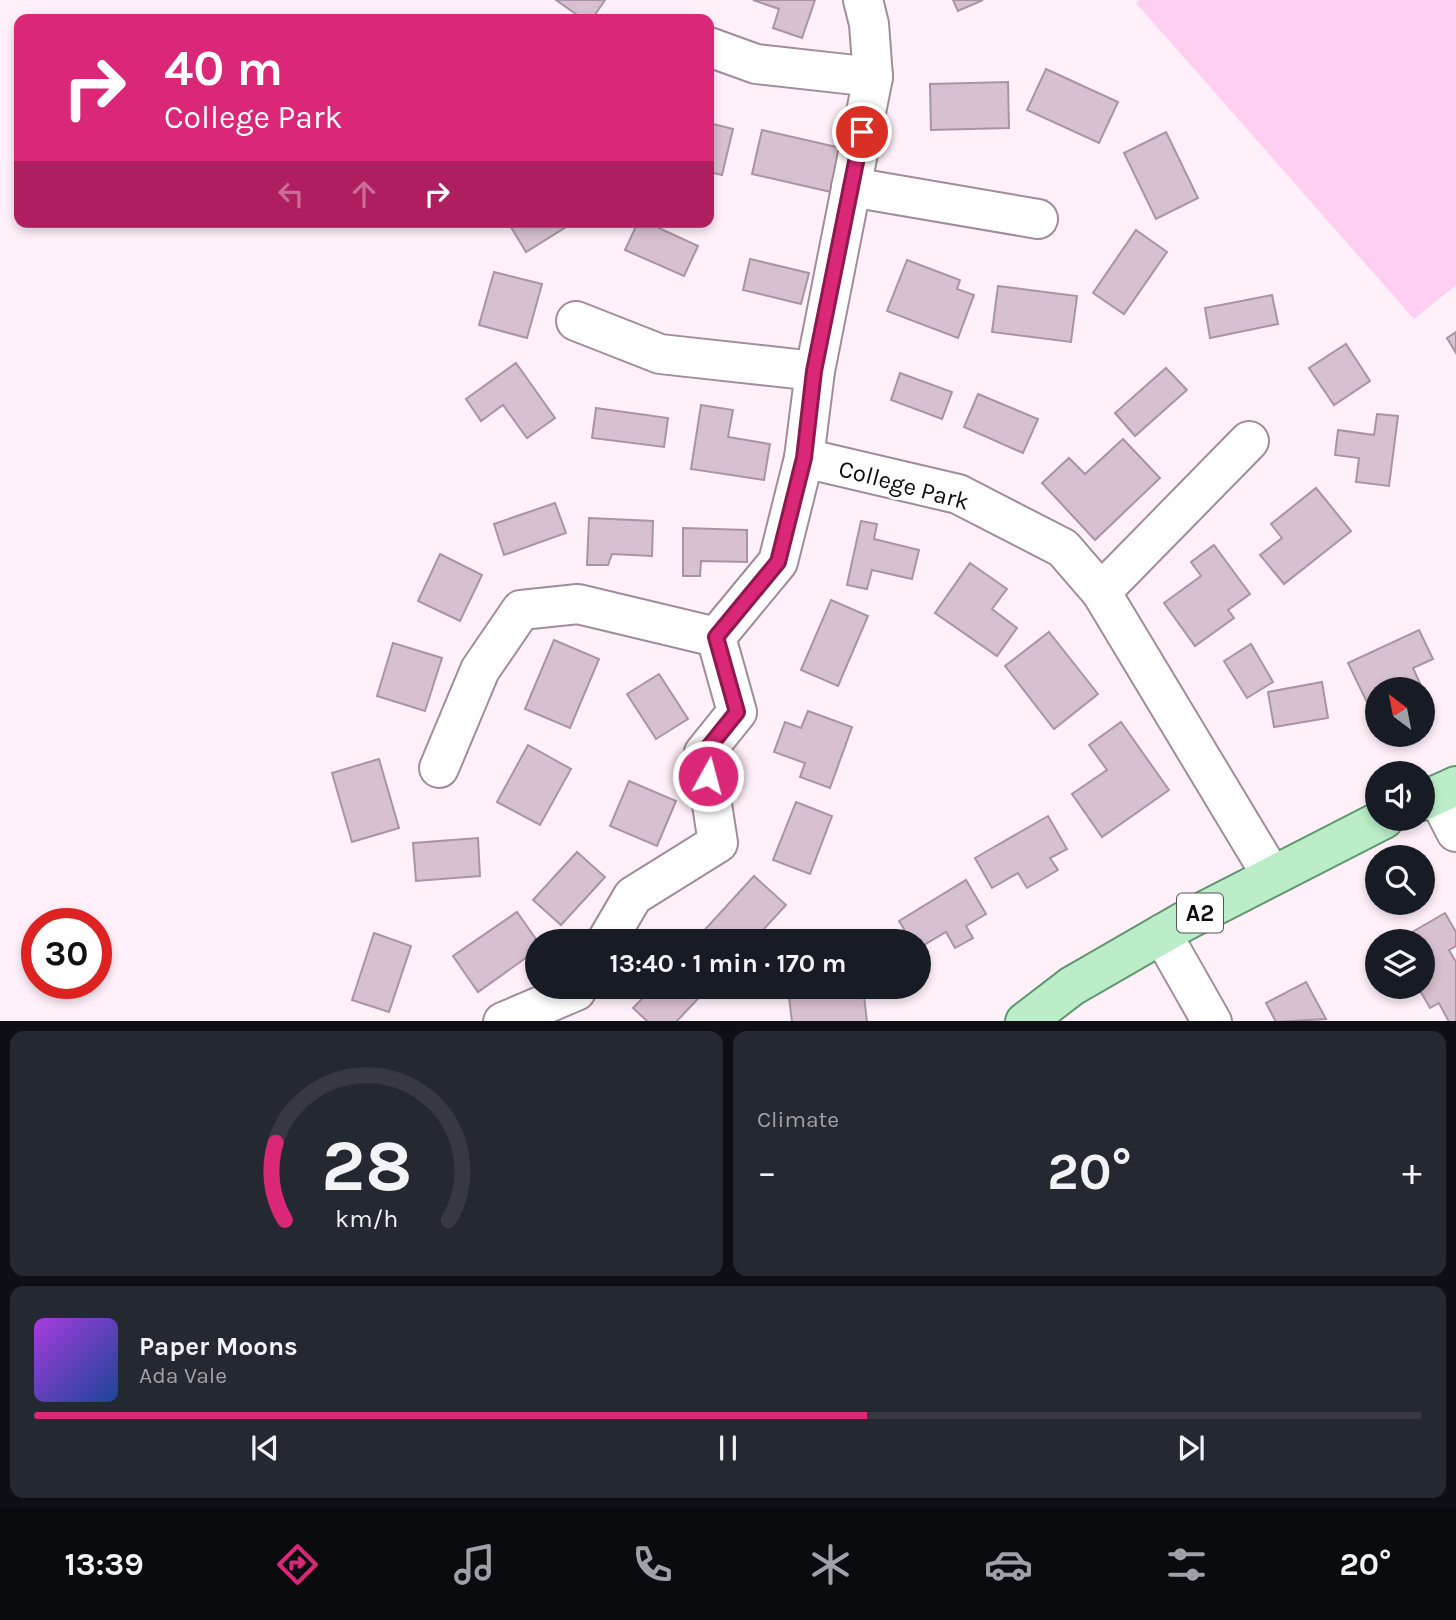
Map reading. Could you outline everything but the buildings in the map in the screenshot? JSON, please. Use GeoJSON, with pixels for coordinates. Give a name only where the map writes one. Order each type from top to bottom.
{"type":"FeatureCollection","features":[{"type":"Feature","properties":{"kind":"main road","name":"A2"},"geometry":{"type":"LineString","coordinates":[[1025,1021],[1072,986],[1162,934],[1365,829]]}},
{"type":"Feature","properties":{"kind":"street","name":"College Park"},"geometry":{"type":"LineString","coordinates":[[716,637],[778,562],[804,458],[814,371],[873,77],[869,24],[863,0]]}},
{"type":"Feature","properties":{"kind":"street"},"geometry":{"type":"LineString","coordinates":[[714,49],[756,64],[873,77]]}},
{"type":"Feature","properties":{"kind":"street"},"geometry":{"type":"LineString","coordinates":[[850,187],[1038,219]]}},
{"type":"Feature","properties":{"kind":"street"},"geometry":{"type":"LineString","coordinates":[[576,321],[660,354],[814,371]]}},
{"type":"Feature","properties":{"kind":"street"},"geometry":{"type":"LineString","coordinates":[[1101,592],[1249,441]]}},
{"type":"Feature","properties":{"kind":"street","name":"College Park"},"geometry":{"type":"LineString","coordinates":[[804,458],[958,494],[1063,548],[1101,592],[1272,876]]}},
{"type":"Feature","properties":{"kind":"street"},"geometry":{"type":"LineString","coordinates":[[439,768],[480,670],[521,610],[578,604],[716,637],[737,712],[704,753],[718,843],[633,896],[614,929]]}},
{"type":"Feature","properties":{"kind":"street"},"geometry":{"type":"LineString","coordinates":[[1439,794],[1456,832]]}},
{"type":"Feature","properties":{"kind":"street"},"geometry":{"type":"LineString","coordinates":[[1162,934],[1212,1021]]}},
{"type":"Feature","properties":{"kind":"street"},"geometry":{"type":"LineString","coordinates":[[503,1021],[557,999]]}},
{"type":"Feature","properties":{"kind":"shaded area"},"geometry":{"type":"Polygon","coordinates":[[[1139,0],[1456,0],[1456,285],[1414,319],[1136,3],[1139,0]]]}},
{"type":"Feature","properties":{"kind":"route"},"geometry":{"type":"LineString","coordinates":[[708,776],[704,753],[737,712],[716,637],[778,562],[804,458],[814,371],[862,132]]}}]}
